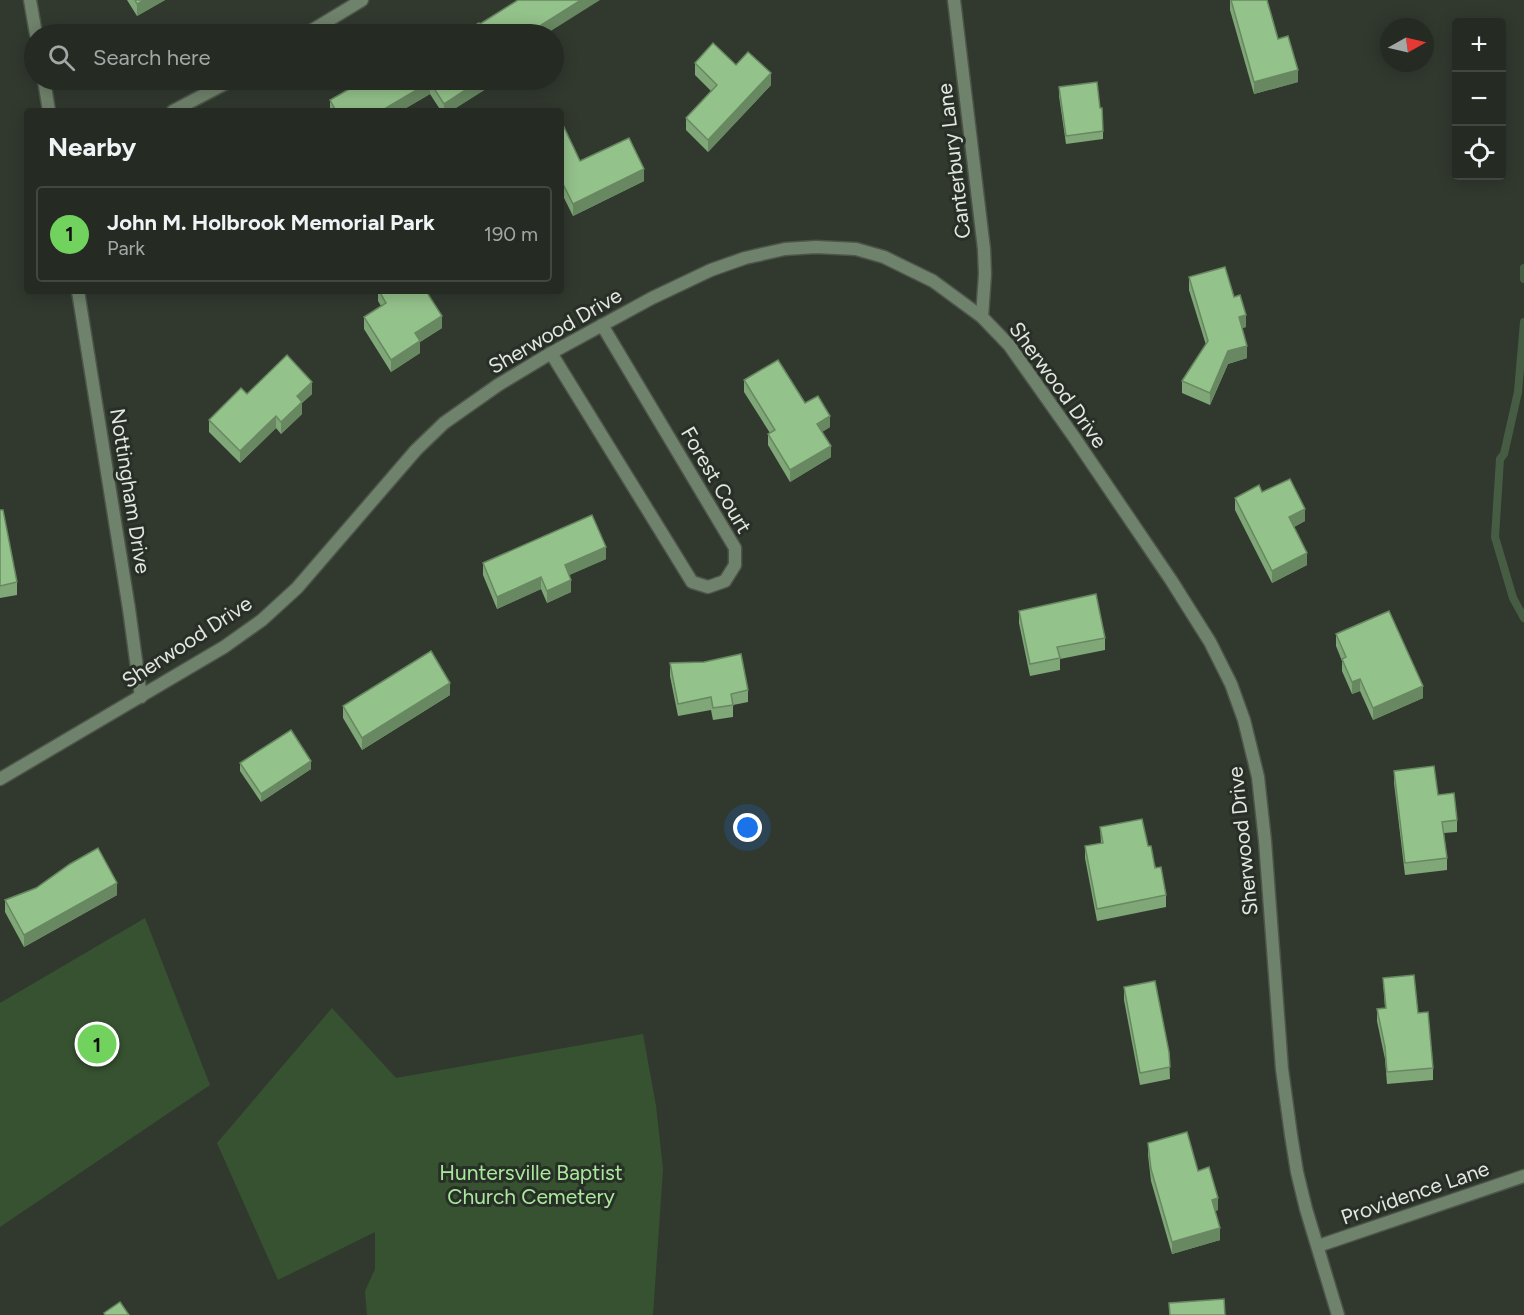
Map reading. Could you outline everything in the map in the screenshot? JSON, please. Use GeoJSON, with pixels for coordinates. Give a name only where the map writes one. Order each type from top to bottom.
{"type":"FeatureCollection","features":[{"type":"Feature","properties":{"kind":"street"},"geometry":{"type":"LineString","coordinates":[[30,0],[34,24]]}},
{"type":"Feature","properties":{"kind":"street"},"geometry":{"type":"LineString","coordinates":[[322,24],[362,0]]}},
{"type":"Feature","properties":{"kind":"street","name":"Canterbury Lane"},"geometry":{"type":"LineString","coordinates":[[954,0],[984,249],[982,317]]}},
{"type":"Feature","properties":{"kind":"street"},"geometry":{"type":"LineString","coordinates":[[46,90],[49,108]]}},
{"type":"Feature","properties":{"kind":"street"},"geometry":{"type":"LineString","coordinates":[[179,108],[213,90]]}},
{"type":"Feature","properties":{"kind":"street","name":"Sherwood Drive"},"geometry":{"type":"LineString","coordinates":[[0,779],[224,647],[262,620],[297,588],[416,450],[437,430],[498,385],[551,353],[652,298],[711,270],[745,258],[785,249],[816,247],[856,249],[884,257],[933,281],[982,317],[1008,345],[1171,580],[1210,642],[1231,684],[1244,720],[1258,777],[1282,1069],[1297,1173],[1338,1315]]}},
{"type":"Feature","properties":{"kind":"street","name":"Nottingham Drive"},"geometry":{"type":"LineString","coordinates":[[78,294],[141,697]]}},
{"type":"Feature","properties":{"kind":"street","name":"Forest Court"},"geometry":{"type":"LineString","coordinates":[[551,353],[692,582],[708,587],[725,581],[735,565],[735,548],[602,325]]}},
{"type":"Feature","properties":{"kind":"street","name":"Providence Lane"},"geometry":{"type":"LineString","coordinates":[[1318,1246],[1524,1176]]}},
{"type":"Feature","properties":{"kind":"green space"},"geometry":{"type":"Polygon","coordinates":[[[145,918],[210,1085],[0,1227],[0,1003],[145,918]]]}},
{"type":"Feature","properties":{"kind":"green space","name":"Huntersville Baptist Church Cemetery"},"geometry":{"type":"Polygon","coordinates":[[[332,1008],[396,1078],[643,1034],[656,1106],[663,1169],[653,1315],[367,1315],[365,1291],[375,1269],[375,1232],[278,1280],[217,1143],[332,1008]]]}},
{"type":"Feature","properties":{"kind":"building"},"geometry":{"type":"Polygon","coordinates":[[[518,0],[581,0],[543,24],[480,24],[518,0]]]}},
{"type":"Feature","properties":{"kind":"building"},"geometry":{"type":"Polygon","coordinates":[[[1231,0],[1267,0],[1278,39],[1288,36],[1298,70],[1254,82],[1231,0]]]}},
{"type":"Feature","properties":{"kind":"building"},"geometry":{"type":"Polygon","coordinates":[[[713,43],[736,65],[748,52],[771,73],[708,140],[686,118],[717,85],[695,63],[713,43]]]}},
{"type":"Feature","properties":{"kind":"building"},"geometry":{"type":"Polygon","coordinates":[[[1097,82],[1100,108],[1102,108],[1103,131],[1066,136],[1059,87],[1097,82]]]}},
{"type":"Feature","properties":{"kind":"building"},"geometry":{"type":"Polygon","coordinates":[[[348,90],[416,90],[386,108],[334,108],[330,100],[348,90]]]}},
{"type":"Feature","properties":{"kind":"building"},"geometry":{"type":"Polygon","coordinates":[[[435,90],[466,90],[444,104],[435,90]]]}},
{"type":"Feature","properties":{"kind":"building"},"geometry":{"type":"Polygon","coordinates":[[[564,127],[580,161],[629,138],[644,169],[573,204],[564,186],[564,127]]]}},
{"type":"Feature","properties":{"kind":"building"},"geometry":{"type":"Polygon","coordinates":[[[1225,267],[1234,297],[1240,295],[1246,315],[1239,317],[1247,346],[1228,351],[1210,393],[1182,381],[1208,341],[1189,277],[1225,267]]]}},
{"type":"Feature","properties":{"kind":"building"},"geometry":{"type":"Polygon","coordinates":[[[381,294],[428,294],[442,316],[415,333],[420,341],[391,360],[364,317],[386,303],[381,294]]]}},
{"type":"Feature","properties":{"kind":"building"},"geometry":{"type":"Polygon","coordinates":[[[287,355],[312,382],[297,396],[302,402],[281,422],[276,416],[240,451],[209,420],[241,388],[247,394],[287,355]]]}},
{"type":"Feature","properties":{"kind":"building"},"geometry":{"type":"Polygon","coordinates":[[[778,360],[805,403],[818,396],[830,416],[817,424],[831,446],[790,470],[768,434],[775,430],[744,380],[778,360]]]}},
{"type":"Feature","properties":{"kind":"building"},"geometry":{"type":"Polygon","coordinates":[[[1290,479],[1305,509],[1289,517],[1307,553],[1272,571],[1235,498],[1259,485],[1262,492],[1290,479]]]}},
{"type":"Feature","properties":{"kind":"building"},"geometry":{"type":"Polygon","coordinates":[[[0,510],[3,510],[17,582],[0,586],[0,510]]]}},
{"type":"Feature","properties":{"kind":"building"},"geometry":{"type":"Polygon","coordinates":[[[592,515],[606,547],[565,565],[571,580],[547,591],[541,577],[497,597],[483,563],[592,515]]]}},
{"type":"Feature","properties":{"kind":"building"},"geometry":{"type":"Polygon","coordinates":[[[1096,594],[1105,638],[1057,647],[1060,658],[1030,664],[1019,611],[1096,594]]]}},
{"type":"Feature","properties":{"kind":"building"},"geometry":{"type":"Polygon","coordinates":[[[1389,611],[1423,686],[1373,708],[1360,679],[1352,682],[1342,659],[1346,657],[1336,634],[1389,611]]]}},
{"type":"Feature","properties":{"kind":"building"},"geometry":{"type":"Polygon","coordinates":[[[431,651],[450,683],[362,738],[343,706],[431,651]]]}},
{"type":"Feature","properties":{"kind":"building"},"geometry":{"type":"Polygon","coordinates":[[[741,654],[748,690],[731,694],[733,705],[713,708],[711,697],[678,704],[670,663],[704,662],[741,654]]]}},
{"type":"Feature","properties":{"kind":"building"},"geometry":{"type":"Polygon","coordinates":[[[291,730],[311,761],[261,794],[240,763],[291,730]]]}},
{"type":"Feature","properties":{"kind":"building"},"geometry":{"type":"Polygon","coordinates":[[[1434,766],[1438,795],[1454,793],[1457,820],[1442,822],[1447,858],[1405,863],[1394,771],[1434,766]]]}},
{"type":"Feature","properties":{"kind":"building"},"geometry":{"type":"Polygon","coordinates":[[[1142,819],[1155,868],[1161,867],[1166,895],[1097,909],[1085,846],[1103,843],[1100,827],[1142,819]]]}},
{"type":"Feature","properties":{"kind":"building"},"geometry":{"type":"Polygon","coordinates":[[[98,848],[117,883],[24,935],[5,900],[36,888],[98,848]]]}},
{"type":"Feature","properties":{"kind":"building"},"geometry":{"type":"Polygon","coordinates":[[[1414,975],[1418,1013],[1428,1012],[1433,1068],[1387,1072],[1385,1047],[1377,1009],[1386,1008],[1383,978],[1414,975]]]}},
{"type":"Feature","properties":{"kind":"building"},"geometry":{"type":"Polygon","coordinates":[[[1155,981],[1170,1067],[1140,1073],[1124,987],[1155,981]]]}},
{"type":"Feature","properties":{"kind":"building"},"geometry":{"type":"Polygon","coordinates":[[[1187,1132],[1198,1171],[1209,1167],[1218,1198],[1212,1200],[1220,1228],[1172,1242],[1151,1169],[1148,1143],[1187,1132]]]}},
{"type":"Feature","properties":{"kind":"building"},"geometry":{"type":"Polygon","coordinates":[[[1224,1299],[1225,1315],[1170,1315],[1169,1303],[1224,1299]]]}},
{"type":"Feature","properties":{"kind":"building"},"geometry":{"type":"Polygon","coordinates":[[[120,1302],[129,1315],[105,1315],[104,1313],[120,1302]]]}},
{"type":"Feature","properties":{"kind":"waterway"},"geometry":{"type":"LineString","coordinates":[[1524,268],[1524,279]]}},
{"type":"Feature","properties":{"kind":"waterway"},"geometry":{"type":"LineString","coordinates":[[1524,322],[1518,392],[1504,454],[1500,459],[1495,537],[1513,598],[1524,618]]}},
{"type":"Feature","properties":{"kind":"place","name":"John M. Holbrook Memorial Park"},"geometry":{"type":"Point","coordinates":[97,1044]}}]}
